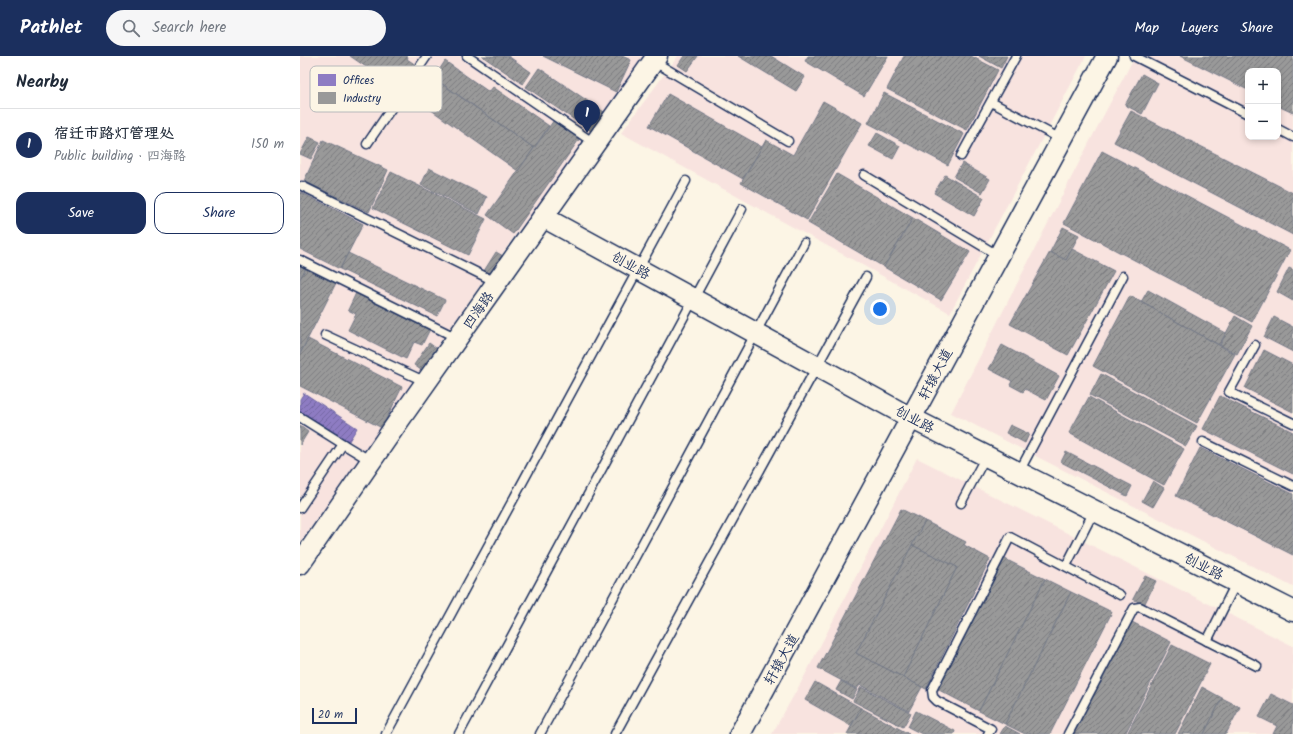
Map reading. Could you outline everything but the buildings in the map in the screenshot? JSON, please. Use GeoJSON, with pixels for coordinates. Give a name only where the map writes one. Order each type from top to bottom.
{"type":"FeatureCollection","features":[{"type":"Feature","properties":{"kind":"street","name":"轩辕大道"},"geometry":{"type":"LineString","coordinates":[[744,731],[1107,56]]}},
{"type":"Feature","properties":{"kind":"street","name":"四海路"},"geometry":{"type":"LineString","coordinates":[[300,564],[655,59]]}},
{"type":"Feature","properties":{"kind":"street","name":"创业路"},"geometry":{"type":"LineString","coordinates":[[543,217],[911,418],[1293,611]]}},
{"type":"Feature","properties":{"kind":"lane"},"geometry":{"type":"LineString","coordinates":[[420,66],[427,56]]}},
{"type":"Feature","properties":{"kind":"lane"},"geometry":{"type":"LineString","coordinates":[[467,56],[595,144]]}},
{"type":"Feature","properties":{"kind":"lane"},"geometry":{"type":"LineString","coordinates":[[961,156],[1016,56]]}},
{"type":"Feature","properties":{"kind":"lane"},"geometry":{"type":"LineString","coordinates":[[1134,56],[1245,112]]}},
{"type":"Feature","properties":{"kind":"lane"},"geometry":{"type":"LineString","coordinates":[[655,59],[788,141]]}},
{"type":"Feature","properties":{"kind":"lane"},"geometry":{"type":"LineString","coordinates":[[991,102],[1062,140]]}},
{"type":"Feature","properties":{"kind":"lane"},"geometry":{"type":"LineString","coordinates":[[367,144],[389,112]]}},
{"type":"Feature","properties":{"kind":"lane"},"geometry":{"type":"LineString","coordinates":[[1281,131],[1293,137]]}},
{"type":"Feature","properties":{"kind":"lane"},"geometry":{"type":"LineString","coordinates":[[864,175],[999,256]]}},
{"type":"Feature","properties":{"kind":"lane"},"geometry":{"type":"LineString","coordinates":[[386,734],[686,181]]}},
{"type":"Feature","properties":{"kind":"lane"},"geometry":{"type":"LineString","coordinates":[[302,186],[497,282]]}},
{"type":"Feature","properties":{"kind":"lane"},"geometry":{"type":"LineString","coordinates":[[459,734],[742,209]]}},
{"type":"Feature","properties":{"kind":"lane"},"geometry":{"type":"LineString","coordinates":[[540,734],[804,243]]}},
{"type":"Feature","properties":{"kind":"lane"},"geometry":{"type":"LineString","coordinates":[[300,260],[458,338]]}},
{"type":"Feature","properties":{"kind":"lane"},"geometry":{"type":"LineString","coordinates":[[1019,472],[1123,276]]}},
{"type":"Feature","properties":{"kind":"lane"},"geometry":{"type":"LineString","coordinates":[[615,734],[866,277]]}},
{"type":"Feature","properties":{"kind":"lane"},"geometry":{"type":"LineString","coordinates":[[325,335],[426,383]]}},
{"type":"Feature","properties":{"kind":"lane"},"geometry":{"type":"LineString","coordinates":[[1255,345],[1229,392],[1293,423]]}},
{"type":"Feature","properties":{"kind":"lane"},"geometry":{"type":"LineString","coordinates":[[300,417],[371,462]]}},
{"type":"Feature","properties":{"kind":"lane"},"geometry":{"type":"LineString","coordinates":[[1203,442],[1293,486]]}},
{"type":"Feature","properties":{"kind":"lane"},"geometry":{"type":"LineString","coordinates":[[300,508],[343,444]]}},
{"type":"Feature","properties":{"kind":"lane"},"geometry":{"type":"LineString","coordinates":[[961,502],[986,456]]}},
{"type":"Feature","properties":{"kind":"lane"},"geometry":{"type":"LineString","coordinates":[[1066,566],[1095,510]]}},
{"type":"Feature","properties":{"kind":"lane"},"geometry":{"type":"LineString","coordinates":[[988,734],[991,729],[937,701],[933,697],[932,690],[1010,537],[1120,595]]}},
{"type":"Feature","properties":{"kind":"lane"},"geometry":{"type":"LineString","coordinates":[[1207,641],[1236,582]]}},
{"type":"Feature","properties":{"kind":"lane"},"geometry":{"type":"LineString","coordinates":[[1068,734],[1134,608],[1140,607],[1257,666]]}},
{"type":"Feature","properties":{"kind":"shaded area"},"geometry":{"type":"Polygon","coordinates":[[[300,56],[649,56],[611,109],[514,237],[300,543],[300,56]]]}},
{"type":"Feature","properties":{"kind":"shaded area"},"geometry":{"type":"Polygon","coordinates":[[[678,56],[1086,56],[950,313],[621,133],[678,56]]]}},
{"type":"Feature","properties":{"kind":"shaded area"},"geometry":{"type":"Polygon","coordinates":[[[1135,56],[1293,56],[1293,587],[951,413],[1135,56]]]}},
{"type":"Feature","properties":{"kind":"shaded area"},"geometry":{"type":"Polygon","coordinates":[[[917,458],[1293,646],[1293,734],[772,734],[803,679],[917,458]]]}},
{"type":"Feature","properties":{"kind":"place","name":"宿迁市路灯管理处"},"geometry":{"type":"Point","coordinates":[587,133]}}]}
